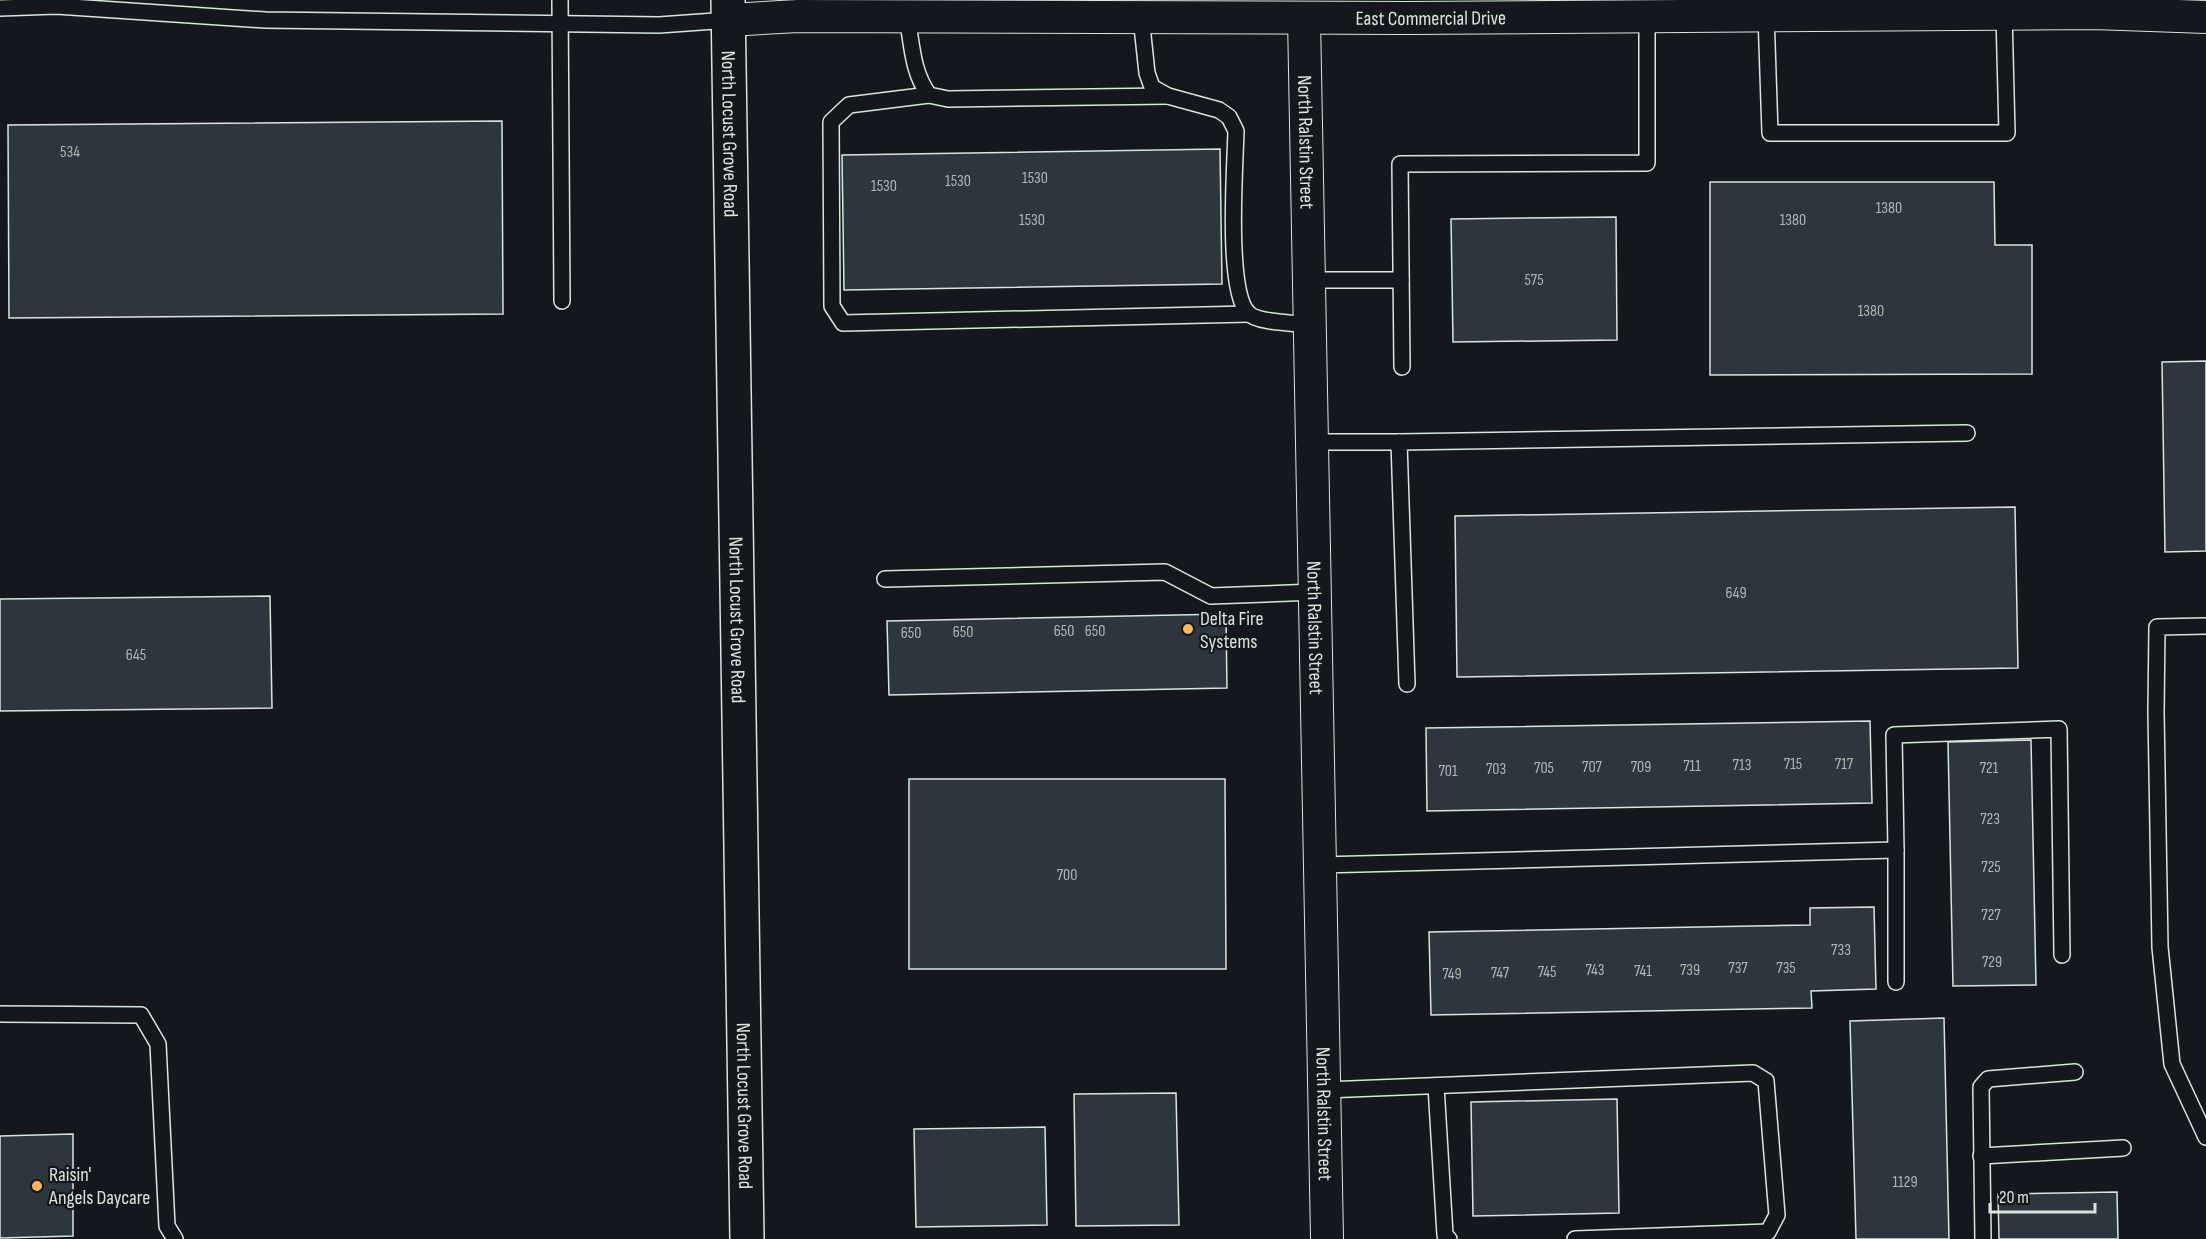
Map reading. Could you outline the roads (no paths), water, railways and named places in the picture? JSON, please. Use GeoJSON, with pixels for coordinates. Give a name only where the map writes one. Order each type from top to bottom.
{"type":"FeatureCollection","features":[{"type":"Feature","properties":{"kind":"main road","name":"North Locust Grove Road"},"geometry":{"type":"LineString","coordinates":[[728,10],[747,1239]]}},
{"type":"Feature","properties":{"kind":"street","name":"East Commercial Drive"},"geometry":{"type":"LineString","coordinates":[[728,10],[791,16],[907,17],[1080,9],[1142,17],[1172,9],[1304,18],[1407,9],[1533,8],[1647,16],[2004,14],[2060,7],[2139,7],[2206,17]]}},
{"type":"Feature","properties":{"kind":"street","name":"North Ralstin Street"},"geometry":{"type":"LineString","coordinates":[[1304,18],[1327,1239]]}},
{"type":"Feature","properties":{"kind":"lane"},"geometry":{"type":"LineString","coordinates":[[560,0],[562,301]]}},
{"type":"Feature","properties":{"kind":"lane"},"geometry":{"type":"LineString","coordinates":[[0,8],[56,6],[265,20],[659,25],[728,10]]}},
{"type":"Feature","properties":{"kind":"lane"},"geometry":{"type":"LineString","coordinates":[[1766,15],[1770,133],[1948,133],[2007,132],[2004,14]]}},
{"type":"Feature","properties":{"kind":"lane"},"geometry":{"type":"LineString","coordinates":[[1402,367],[1400,164],[1647,163],[1647,16]]}},
{"type":"Feature","properties":{"kind":"lane"},"geometry":{"type":"LineString","coordinates":[[907,17],[915,70],[929,94]]}},
{"type":"Feature","properties":{"kind":"lane"},"geometry":{"type":"LineString","coordinates":[[1142,17],[1148,73],[1152,87],[1168,96],[1219,110],[1229,117],[1236,132],[1234,266],[1240,301],[1249,314]]}},
{"type":"Feature","properties":{"kind":"lane"},"geometry":{"type":"LineString","coordinates":[[1168,96],[948,99],[929,94],[849,105],[831,122],[832,306],[843,323],[1249,314],[1260,319],[1310,325]]}},
{"type":"Feature","properties":{"kind":"lane"},"geometry":{"type":"LineString","coordinates":[[1310,280],[1401,280]]}},
{"type":"Feature","properties":{"kind":"lane"},"geometry":{"type":"LineString","coordinates":[[1313,442],[1967,433]]}},
{"type":"Feature","properties":{"kind":"lane"},"geometry":{"type":"LineString","coordinates":[[1399,441],[1407,684]]}},
{"type":"Feature","properties":{"kind":"lane"},"geometry":{"type":"LineString","coordinates":[[885,579],[1165,572],[1210,596],[1315,592]]}},
{"type":"Feature","properties":{"kind":"lane"},"geometry":{"type":"LineString","coordinates":[[2206,626],[2157,627],[2156,712],[2160,947],[2172,1064],[2199,1109],[2206,1137]]}},
{"type":"Feature","properties":{"kind":"lane"},"geometry":{"type":"LineString","coordinates":[[1896,982],[1894,735],[2059,729],[2062,955]]}},
{"type":"Feature","properties":{"kind":"lane"},"geometry":{"type":"LineString","coordinates":[[1320,865],[1896,850]]}},
{"type":"Feature","properties":{"kind":"lane"},"geometry":{"type":"LineString","coordinates":[[0,1014],[141,1015],[158,1044],[166,1226],[175,1239]]}},
{"type":"Feature","properties":{"kind":"lane"},"geometry":{"type":"LineString","coordinates":[[1983,1239],[1981,1087],[1988,1079],[2075,1072]]}},
{"type":"Feature","properties":{"kind":"lane"},"geometry":{"type":"LineString","coordinates":[[1325,1090],[1753,1073],[1766,1081],[1777,1215],[1768,1232],[1575,1239]]}},
{"type":"Feature","properties":{"kind":"lane"},"geometry":{"type":"LineString","coordinates":[[1436,1086],[1445,1235],[1449,1239]]}},
{"type":"Feature","properties":{"kind":"lane"},"geometry":{"type":"LineString","coordinates":[[1981,1156],[2123,1148]]}},
{"type":"Feature","properties":{"kind":"place","name":"Delta Fire Systems"},"geometry":{"type":"Point","coordinates":[1188,629]}},
{"type":"Feature","properties":{"kind":"place","name":"Raisin' Angels Daycare"},"geometry":{"type":"Point","coordinates":[37,1186]}}]}
